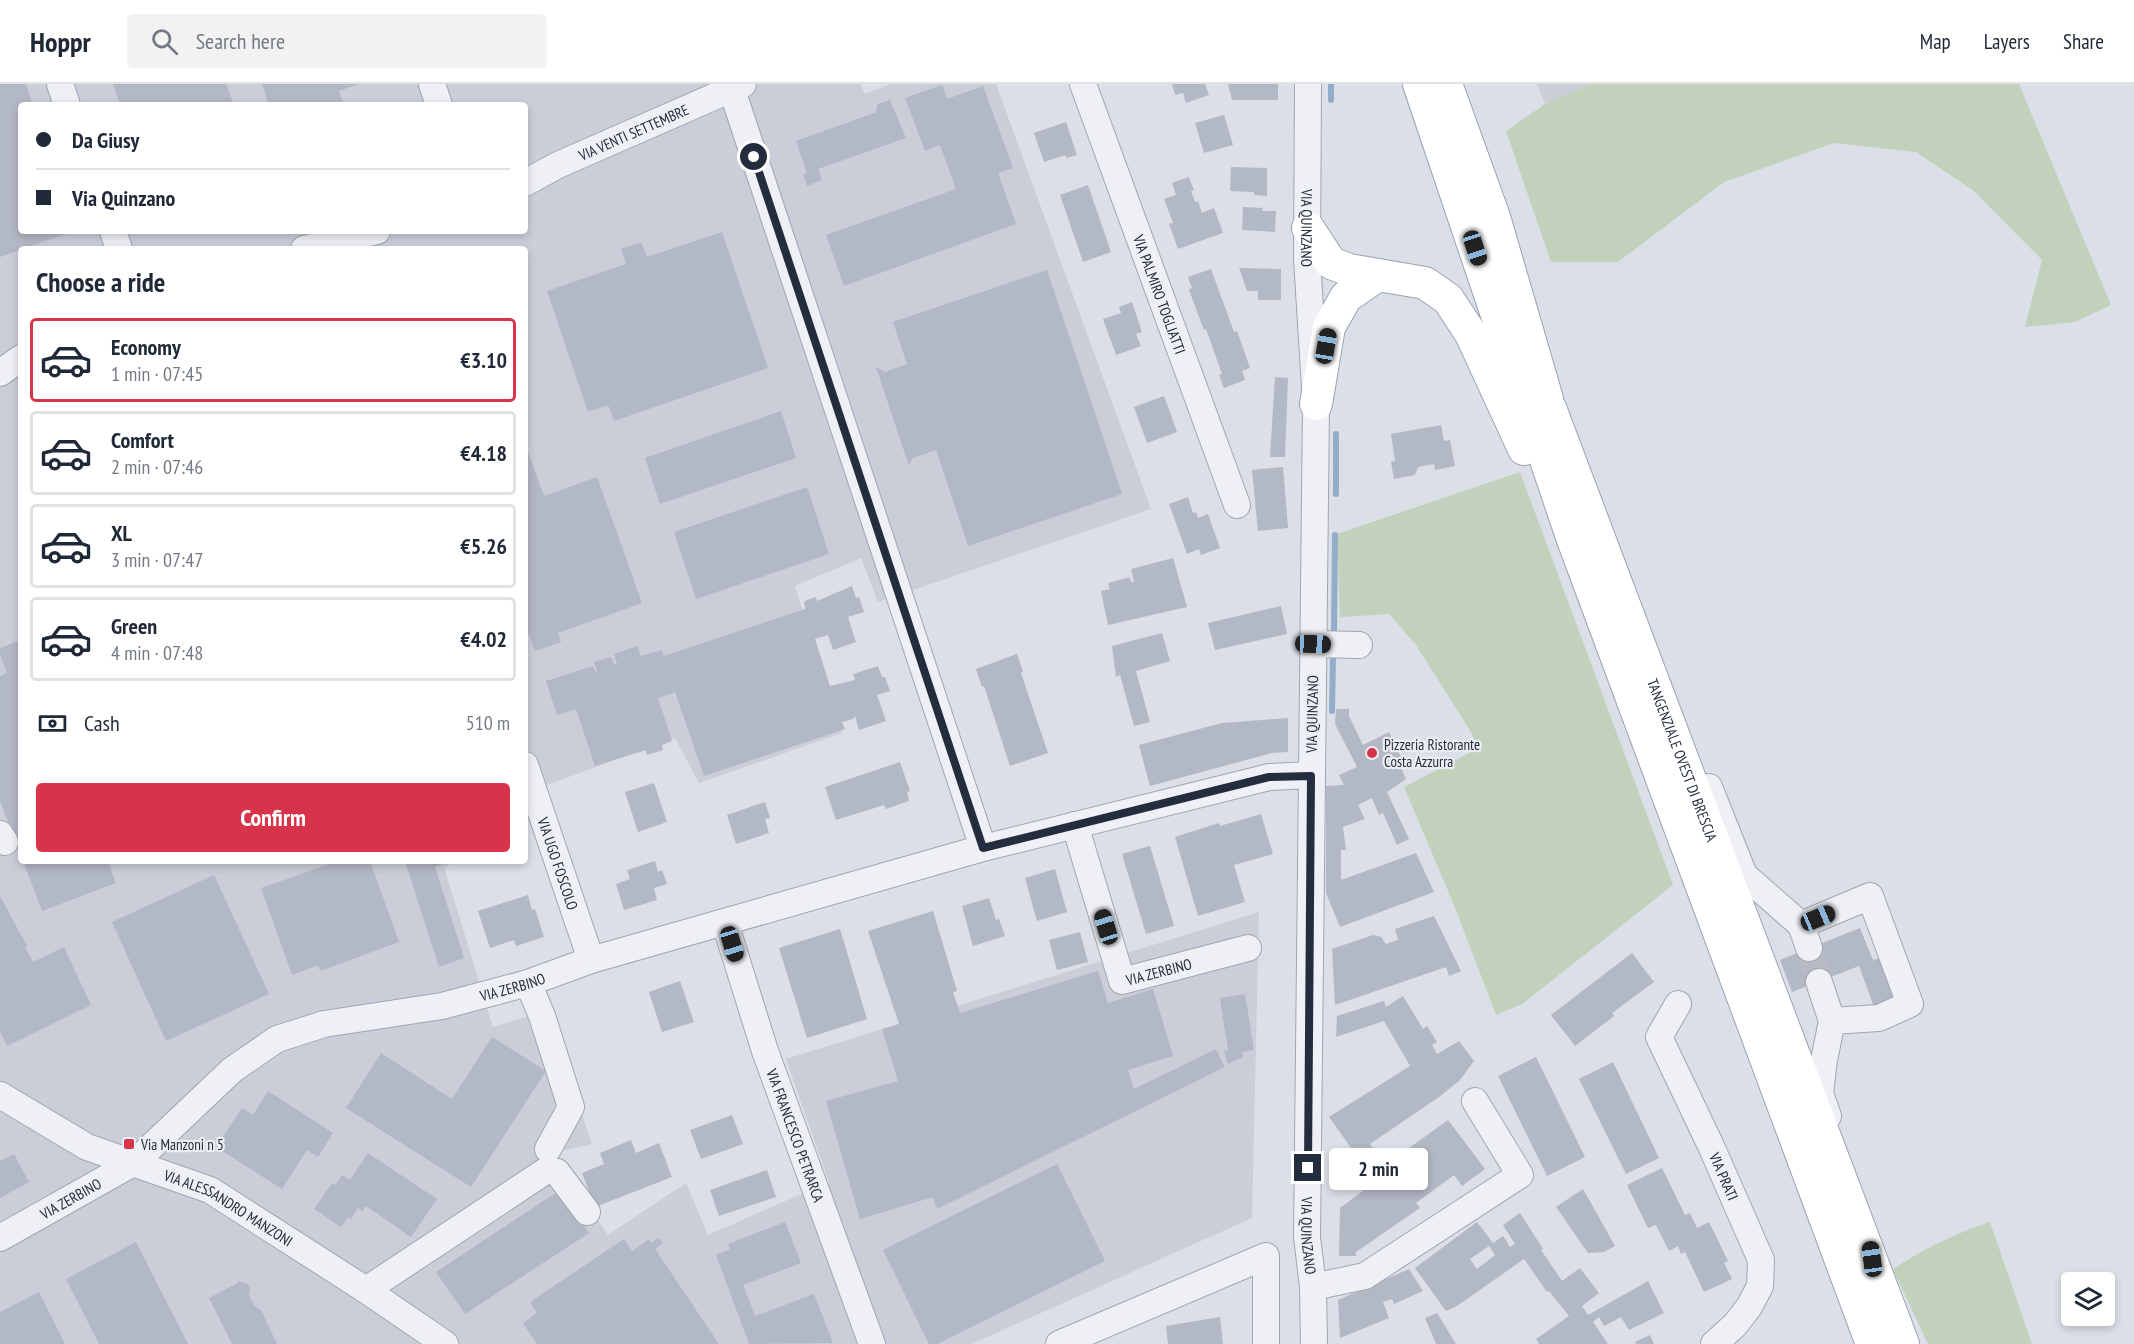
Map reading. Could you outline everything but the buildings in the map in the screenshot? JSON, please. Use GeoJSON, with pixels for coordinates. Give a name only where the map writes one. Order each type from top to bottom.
{"type":"FeatureCollection","features":[{"type":"Feature","properties":{"kind":"main road","name":"TANGENZIALE OVEST DI BRESCIA"},"geometry":{"type":"LineString","coordinates":[[1419,84],[1572,537],[1872,1344]]}},
{"type":"Feature","properties":{"kind":"main road"},"geometry":{"type":"LineString","coordinates":[[1446,84],[1494,217],[1548,403]]}},
{"type":"Feature","properties":{"kind":"main road","name":"TANGENZIALE OVEST DI BRESCIA"},"geometry":{"type":"LineString","coordinates":[[1453,181],[1548,403],[1872,1259],[1902,1344]]}},
{"type":"Feature","properties":{"kind":"main road"},"geometry":{"type":"LineString","coordinates":[[1308,228],[1331,263],[1349,270],[1425,283],[1448,299],[1471,334],[1542,490],[1572,537]]}},
{"type":"Feature","properties":{"kind":"main road"},"geometry":{"type":"LineString","coordinates":[[1316,404],[1329,327],[1346,297],[1378,275]]}},
{"type":"Feature","properties":{"kind":"street"},"geometry":{"type":"LineString","coordinates":[[60,84],[66,102]]}},
{"type":"Feature","properties":{"kind":"street"},"geometry":{"type":"LineString","coordinates":[[432,84],[438,102]]}},
{"type":"Feature","properties":{"kind":"street","name":"VIA PALMIRO TOGLIATTI"},"geometry":{"type":"LineString","coordinates":[[1083,84],[1237,505]]}},
{"type":"Feature","properties":{"kind":"street","name":"VIA QUINZANO"},"geometry":{"type":"LineString","coordinates":[[1308,84],[1307,259],[1316,404],[1307,1237],[1313,1287],[1314,1344]]}},
{"type":"Feature","properties":{"kind":"street"},"geometry":{"type":"LineString","coordinates":[[738,87],[983,848]]}},
{"type":"Feature","properties":{"kind":"street","name":"VIA VENTI SETTEMBRE"},"geometry":{"type":"LineString","coordinates":[[528,181],[558,165],[738,87]]}},
{"type":"Feature","properties":{"kind":"street"},"geometry":{"type":"LineString","coordinates":[[316,246],[364,234]]}},
{"type":"Feature","properties":{"kind":"street"},"geometry":{"type":"LineString","coordinates":[[0,373],[18,360]]}},
{"type":"Feature","properties":{"kind":"street"},"geometry":{"type":"LineString","coordinates":[[1629,617],[1658,663],[1744,874],[1805,936],[1870,896],[1910,1004],[1879,1018],[1832,1020]]}},
{"type":"Feature","properties":{"kind":"street"},"geometry":{"type":"LineString","coordinates":[[1313,644],[1359,645]]}},
{"type":"Feature","properties":{"kind":"street","name":"VIA UGO FOSCOLO"},"geometry":{"type":"LineString","coordinates":[[528,774],[591,960]]}},
{"type":"Feature","properties":{"kind":"street","name":"VIA ZERBINO"},"geometry":{"type":"LineString","coordinates":[[0,1238],[135,1162],[232,1070],[277,1039],[324,1024],[442,1006],[528,983],[591,960],[983,848],[1269,777],[1311,776]]}},
{"type":"Feature","properties":{"kind":"street","name":"VIA ZERBINO"},"geometry":{"type":"LineString","coordinates":[[1075,825],[1122,981],[1248,948]]}},
{"type":"Feature","properties":{"kind":"street","name":"VIA FRANCESCO PETRARCA"},"geometry":{"type":"LineString","coordinates":[[725,923],[765,1051],[872,1344]]}},
{"type":"Feature","properties":{"kind":"street"},"geometry":{"type":"LineString","coordinates":[[1819,982],[1832,1020],[1820,1093],[1864,1209],[1872,1259]]}},
{"type":"Feature","properties":{"kind":"street"},"geometry":{"type":"LineString","coordinates":[[528,983],[542,1016],[571,1107],[548,1149]]}},
{"type":"Feature","properties":{"kind":"street","name":"VIA PRATI"},"geometry":{"type":"LineString","coordinates":[[1677,1004],[1659,1037],[1711,1146],[1761,1260],[1760,1286],[1749,1308],[1735,1325],[1714,1344]]}},
{"type":"Feature","properties":{"kind":"street","name":"VIA ALESSANDRO MANZONI"},"geometry":{"type":"LineString","coordinates":[[0,1095],[87,1147],[210,1190],[366,1290],[445,1344]]}},
{"type":"Feature","properties":{"kind":"street"},"geometry":{"type":"LineString","coordinates":[[1313,1287],[1365,1276],[1520,1175],[1475,1101]]}},
{"type":"Feature","properties":{"kind":"street"},"geometry":{"type":"LineString","coordinates":[[366,1290],[547,1170],[557,1172],[587,1212]]}},
{"type":"Feature","properties":{"kind":"street"},"geometry":{"type":"LineString","coordinates":[[1059,1344],[1266,1256],[1266,1344]]}},
{"type":"Feature","properties":{"kind":"shaded area"},"geometry":{"type":"Polygon","coordinates":[[[0,84],[860,84],[865,94],[891,84],[996,84],[1151,509],[878,602],[861,558],[795,586],[842,733],[699,783],[675,738],[528,792],[528,246],[18,246],[18,864],[451,864],[444,867],[493,1027],[547,1010],[592,1144],[553,1153],[608,1235],[686,1183],[708,1235],[829,1182],[786,1059],[1259,912],[1252,1218],[972,1344],[0,1344],[0,84]]]}},
{"type":"Feature","properties":{"kind":"shaded area"},"geometry":{"type":"Polygon","coordinates":[[[1537,84],[1591,84],[1545,104],[1537,84]]]}},
{"type":"Feature","properties":{"kind":"green space"},"geometry":{"type":"Polygon","coordinates":[[[1591,84],[2019,84],[2111,305],[2075,322],[2025,327],[2042,260],[1974,191],[1916,152],[1834,143],[1724,182],[1618,262],[1551,262],[1506,131],[1545,104],[1591,84]]]}},
{"type":"Feature","properties":{"kind":"green space"},"geometry":{"type":"Polygon","coordinates":[[[1520,472],[1673,885],[1522,1004],[1496,1015],[1454,905],[1404,787],[1477,749],[1471,732],[1416,645],[1389,614],[1340,617],[1337,534],[1520,472]]]}},
{"type":"Feature","properties":{"kind":"green space"},"geometry":{"type":"Polygon","coordinates":[[[1990,1222],[2032,1344],[1928,1344],[1893,1269],[1940,1242],[1990,1222]]]}},
{"type":"Feature","properties":{"kind":"waterway"},"geometry":{"type":"LineString","coordinates":[[1331,84],[1331,100]]}},
{"type":"Feature","properties":{"kind":"waterway"},"geometry":{"type":"LineString","coordinates":[[1336,434],[1336,494]]}},
{"type":"Feature","properties":{"kind":"waterway"},"geometry":{"type":"LineString","coordinates":[[1334,630],[1335,535]]}},
{"type":"Feature","properties":{"kind":"waterway"},"geometry":{"type":"LineString","coordinates":[[1332,711],[1333,658]]}},
{"type":"Feature","properties":{"kind":"tunnel"},"geometry":{"type":"LineString","coordinates":[[1809,948],[1819,982]]}},
{"type":"Feature","properties":{"kind":"place","name":"Pizzeria Ristorante Costa Azzurra"},"geometry":{"type":"Point","coordinates":[1372,753]}},
{"type":"Feature","properties":{"kind":"place","name":"Via Manzoni n 5"},"geometry":{"type":"Point","coordinates":[129,1144]}},
{"type":"Feature","properties":{"kind":"route"},"geometry":{"type":"LineString","coordinates":[[754,157],[983,848],[1269,777],[1311,776],[1308,1168]]}}]}
